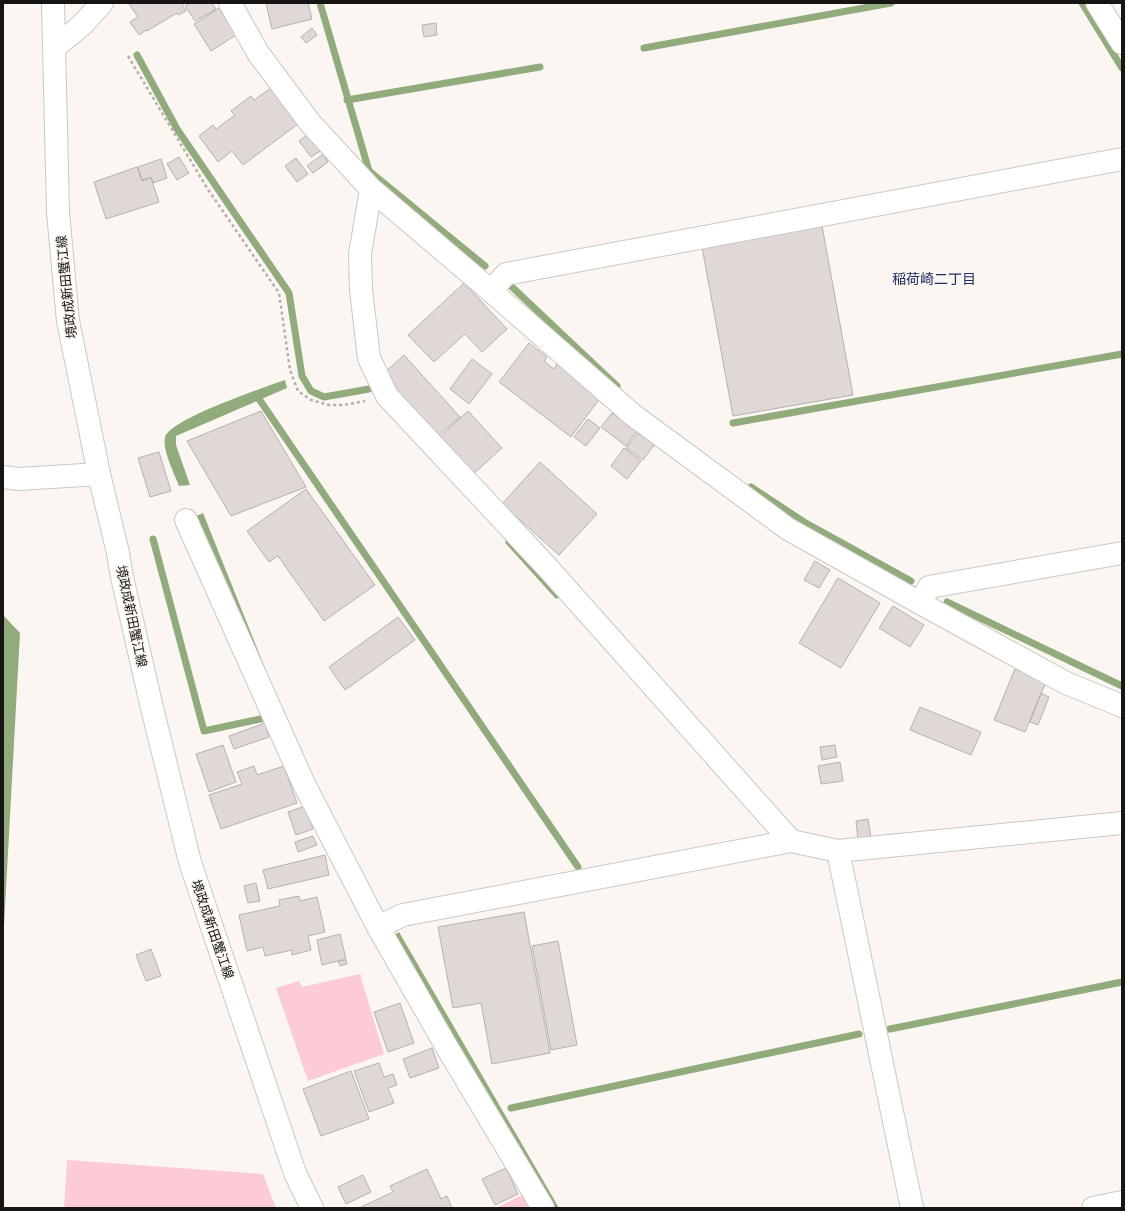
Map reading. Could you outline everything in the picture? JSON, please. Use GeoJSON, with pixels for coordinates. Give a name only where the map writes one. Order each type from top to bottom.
{"type":"FeatureCollection","features":[{"type":"Feature","properties":{"kind":"street","name":"境政成新田蟹江線"},"geometry":{"type":"LineString","coordinates":[[52,3],[55,47],[58,212],[68,321],[99,474],[152,708],[190,862],[295,1173],[312,1208]]}},
{"type":"Feature","properties":{"kind":"street"},"geometry":{"type":"LineString","coordinates":[[55,47],[82,25],[102,3]]}},
{"type":"Feature","properties":{"kind":"street"},"geometry":{"type":"LineString","coordinates":[[230,3],[258,53],[311,124],[371,189],[633,415],[788,529],[1066,682],[1122,706]]}},
{"type":"Feature","properties":{"kind":"street"},"geometry":{"type":"LineString","coordinates":[[1097,3],[1122,43]]}},
{"type":"Feature","properties":{"kind":"street"},"geometry":{"type":"LineString","coordinates":[[491,291],[506,274],[1122,159]]}},
{"type":"Feature","properties":{"kind":"street"},"geometry":{"type":"LineString","coordinates":[[371,189],[360,254],[361,290],[369,358],[387,396],[547,568],[791,841]]}},
{"type":"Feature","properties":{"kind":"street"},"geometry":{"type":"LineString","coordinates":[[3,478],[20,479],[99,474]]}},
{"type":"Feature","properties":{"kind":"street"},"geometry":{"type":"LineString","coordinates":[[186,520],[304,784],[378,927],[445,1044],[543,1208]]}},
{"type":"Feature","properties":{"kind":"street"},"geometry":{"type":"LineString","coordinates":[[920,603],[929,587],[1122,552]]}},
{"type":"Feature","properties":{"kind":"street"},"geometry":{"type":"LineString","coordinates":[[378,927],[403,915],[791,841],[838,851],[1122,823]]}},
{"type":"Feature","properties":{"kind":"street"},"geometry":{"type":"LineString","coordinates":[[838,851],[912,1208]]}},
{"type":"Feature","properties":{"kind":"street"},"geometry":{"type":"LineString","coordinates":[[1093,1208],[1122,1202]]}},
{"type":"Feature","properties":{"kind":"path"},"geometry":{"type":"LineString","coordinates":[[128,56],[207,188],[279,293],[290,370],[298,391],[312,400],[329,405],[344,406],[387,396]]}},
{"type":"Feature","properties":{"kind":"shaded area"},"geometry":{"type":"Polygon","coordinates":[[[285,380],[287,388],[176,436],[176,445],[190,485],[179,486],[165,448],[165,437],[171,430],[183,421],[219,404],[285,380]]]}},
{"type":"Feature","properties":{"kind":"shaded area"},"geometry":{"type":"Polygon","coordinates":[[[203,513],[287,723],[351,871],[194,517],[203,513]]]}},
{"type":"Feature","properties":{"kind":"shaded area"},"geometry":{"type":"Polygon","coordinates":[[[3,615],[20,633],[3,944],[3,615]]]}},
{"type":"Feature","properties":{"kind":"shaded area"},"geometry":{"type":"Polygon","coordinates":[[[399,932],[559,1208],[550,1208],[392,937],[399,932]]]}},
{"type":"Feature","properties":{"kind":"shaded area"},"geometry":{"type":"Polygon","coordinates":[[[360,974],[384,1054],[308,1081],[276,988],[299,981],[302,987],[360,974]]]}},
{"type":"Feature","properties":{"kind":"shaded area"},"geometry":{"type":"Polygon","coordinates":[[[67,1160],[263,1174],[276,1208],[64,1208],[67,1160]]]}},
{"type":"Feature","properties":{"kind":"shaded area"},"geometry":{"type":"Polygon","coordinates":[[[528,1192],[537,1208],[496,1208],[528,1192]]]}},
{"type":"Feature","properties":{"kind":"building"},"geometry":{"type":"Polygon","coordinates":[[[185,3],[182,5],[186,11],[178,15],[177,13],[139,35],[130,22],[138,17],[129,4],[185,3]]]}},
{"type":"Feature","properties":{"kind":"building"},"geometry":{"type":"Polygon","coordinates":[[[190,3],[212,3],[216,9],[195,21],[185,6],[190,3]]]}},
{"type":"Feature","properties":{"kind":"building"},"geometry":{"type":"Polygon","coordinates":[[[266,3],[308,3],[312,19],[272,29],[266,3]]]}},
{"type":"Feature","properties":{"kind":"building"},"geometry":{"type":"Polygon","coordinates":[[[219,8],[236,35],[211,51],[194,24],[219,8]]]}},
{"type":"Feature","properties":{"kind":"building"},"geometry":{"type":"Polygon","coordinates":[[[436,23],[437,35],[424,37],[422,25],[436,23]]]}},
{"type":"Feature","properties":{"kind":"building"},"geometry":{"type":"Polygon","coordinates":[[[312,28],[317,35],[306,43],[301,37],[312,28]]]}},
{"type":"Feature","properties":{"kind":"building"},"geometry":{"type":"Polygon","coordinates":[[[271,88],[298,124],[243,165],[232,151],[218,162],[199,136],[213,125],[216,129],[235,115],[231,111],[251,96],[254,100],[271,88]]]}},
{"type":"Feature","properties":{"kind":"building"},"geometry":{"type":"Polygon","coordinates":[[[310,133],[322,150],[311,157],[299,141],[310,133]]]}},
{"type":"Feature","properties":{"kind":"building"},"geometry":{"type":"Polygon","coordinates":[[[323,154],[328,162],[313,173],[307,166],[323,154]]]}},
{"type":"Feature","properties":{"kind":"building"},"geometry":{"type":"Polygon","coordinates":[[[179,157],[189,173],[177,180],[167,164],[179,157]]]}},
{"type":"Feature","properties":{"kind":"building"},"geometry":{"type":"Polygon","coordinates":[[[296,158],[308,174],[297,182],[285,166],[296,158]]]}},
{"type":"Feature","properties":{"kind":"building"},"geometry":{"type":"Polygon","coordinates":[[[161,159],[167,178],[153,183],[151,177],[142,180],[138,167],[161,159]]]}},
{"type":"Feature","properties":{"kind":"building"},"geometry":{"type":"Polygon","coordinates":[[[137,167],[142,181],[151,178],[159,202],[106,219],[94,182],[137,167]]]}},
{"type":"Feature","properties":{"kind":"building"},"geometry":{"type":"Polygon","coordinates":[[[822,226],[853,395],[733,416],[702,247],[822,226]]]}},
{"type":"Feature","properties":{"kind":"building"},"geometry":{"type":"Polygon","coordinates":[[[464,283],[507,329],[482,352],[465,334],[434,362],[408,335],[464,283]]]}},
{"type":"Feature","properties":{"kind":"building"},"geometry":{"type":"Polygon","coordinates":[[[529,343],[547,357],[544,361],[554,369],[557,364],[601,397],[571,437],[499,382],[529,343]]]}},
{"type":"Feature","properties":{"kind":"building"},"geometry":{"type":"Polygon","coordinates":[[[404,355],[460,417],[436,437],[390,387],[383,374],[404,355]]]}},
{"type":"Feature","properties":{"kind":"building"},"geometry":{"type":"Polygon","coordinates":[[[472,359],[492,374],[469,404],[450,389],[472,359]]]}},
{"type":"Feature","properties":{"kind":"building"},"geometry":{"type":"Polygon","coordinates":[[[261,411],[306,487],[231,516],[187,441],[261,411]]]}},
{"type":"Feature","properties":{"kind":"building"},"geometry":{"type":"Polygon","coordinates":[[[468,411],[502,448],[471,476],[437,439],[468,411]]]}},
{"type":"Feature","properties":{"kind":"building"},"geometry":{"type":"Polygon","coordinates":[[[612,413],[637,431],[626,446],[601,427],[612,413]]]}},
{"type":"Feature","properties":{"kind":"building"},"geometry":{"type":"Polygon","coordinates":[[[588,419],[600,428],[586,446],[574,437],[588,419]]]}},
{"type":"Feature","properties":{"kind":"building"},"geometry":{"type":"Polygon","coordinates":[[[638,433],[654,445],[643,460],[626,448],[638,433]]]}},
{"type":"Feature","properties":{"kind":"building"},"geometry":{"type":"Polygon","coordinates":[[[624,448],[641,461],[627,479],[611,466],[624,448]]]}},
{"type":"Feature","properties":{"kind":"building"},"geometry":{"type":"Polygon","coordinates":[[[159,452],[171,491],[150,497],[138,458],[159,452]]]}},
{"type":"Feature","properties":{"kind":"building"},"geometry":{"type":"Polygon","coordinates":[[[540,462],[597,514],[559,555],[502,504],[540,462]]]}},
{"type":"Feature","properties":{"kind":"building"},"geometry":{"type":"Polygon","coordinates":[[[306,489],[375,585],[324,621],[278,556],[269,562],[247,531],[306,489]]]}},
{"type":"Feature","properties":{"kind":"building"},"geometry":{"type":"Polygon","coordinates":[[[815,561],[830,570],[819,588],[804,580],[815,561]]]}},
{"type":"Feature","properties":{"kind":"building"},"geometry":{"type":"Polygon","coordinates":[[[838,578],[880,603],[841,668],[799,643],[838,578]]]}},
{"type":"Feature","properties":{"kind":"building"},"geometry":{"type":"Polygon","coordinates":[[[893,606],[924,625],[910,647],[879,628],[893,606]]]}},
{"type":"Feature","properties":{"kind":"building"},"geometry":{"type":"Polygon","coordinates":[[[398,617],[415,640],[345,690],[329,667],[398,617]]]}},
{"type":"Feature","properties":{"kind":"building"},"geometry":{"type":"Polygon","coordinates":[[[1015,669],[1046,682],[1025,732],[994,720],[1015,669]]]}},
{"type":"Feature","properties":{"kind":"building"},"geometry":{"type":"Polygon","coordinates":[[[1041,693],[1049,697],[1038,725],[1030,722],[1041,693]]]}},
{"type":"Feature","properties":{"kind":"building"},"geometry":{"type":"Polygon","coordinates":[[[920,707],[981,732],[971,755],[910,730],[920,707]]]}},
{"type":"Feature","properties":{"kind":"building"},"geometry":{"type":"Polygon","coordinates":[[[265,723],[269,737],[234,749],[229,736],[265,723]]]}},
{"type":"Feature","properties":{"kind":"building"},"geometry":{"type":"Polygon","coordinates":[[[223,745],[236,782],[209,792],[196,754],[223,745]]]}},
{"type":"Feature","properties":{"kind":"building"},"geometry":{"type":"Polygon","coordinates":[[[835,745],[837,757],[822,760],[820,747],[835,745]]]}},
{"type":"Feature","properties":{"kind":"building"},"geometry":{"type":"Polygon","coordinates":[[[840,762],[843,781],[821,784],[818,766],[840,762]]]}},
{"type":"Feature","properties":{"kind":"building"},"geometry":{"type":"Polygon","coordinates":[[[254,766],[257,775],[284,766],[297,803],[221,829],[209,795],[242,784],[237,772],[254,766]]]}},
{"type":"Feature","properties":{"kind":"building"},"geometry":{"type":"Polygon","coordinates":[[[305,806],[313,829],[296,835],[288,812],[305,806]]]}},
{"type":"Feature","properties":{"kind":"building"},"geometry":{"type":"Polygon","coordinates":[[[868,819],[871,838],[858,840],[856,821],[868,819]]]}},
{"type":"Feature","properties":{"kind":"building"},"geometry":{"type":"Polygon","coordinates":[[[313,836],[317,845],[298,852],[295,842],[313,836]]]}},
{"type":"Feature","properties":{"kind":"building"},"geometry":{"type":"Polygon","coordinates":[[[325,855],[329,875],[268,889],[263,870],[325,855]]]}},
{"type":"Feature","properties":{"kind":"building"},"geometry":{"type":"Polygon","coordinates":[[[256,883],[260,901],[248,903],[244,886],[256,883]]]}},
{"type":"Feature","properties":{"kind":"building"},"geometry":{"type":"Polygon","coordinates":[[[299,896],[300,901],[317,897],[325,932],[308,936],[311,950],[292,955],[292,950],[265,956],[263,947],[247,951],[239,915],[280,906],[279,900],[299,896]]]}},
{"type":"Feature","properties":{"kind":"building"},"geometry":{"type":"Polygon","coordinates":[[[524,912],[550,1053],[492,1064],[481,1003],[453,1008],[438,927],[524,912]]]}},
{"type":"Feature","properties":{"kind":"building"},"geometry":{"type":"Polygon","coordinates":[[[340,934],[346,959],[322,965],[317,940],[340,934]]]}},
{"type":"Feature","properties":{"kind":"building"},"geometry":{"type":"Polygon","coordinates":[[[558,941],[577,1045],[551,1050],[532,946],[558,941]]]}},
{"type":"Feature","properties":{"kind":"building"},"geometry":{"type":"Polygon","coordinates":[[[151,949],[161,976],[146,981],[136,955],[151,949]]]}},
{"type":"Feature","properties":{"kind":"building"},"geometry":{"type":"Polygon","coordinates":[[[346,960],[347,964],[340,966],[338,961],[346,960]]]}},
{"type":"Feature","properties":{"kind":"building"},"geometry":{"type":"Polygon","coordinates":[[[400,1003],[414,1043],[388,1052],[374,1012],[400,1003]]]}},
{"type":"Feature","properties":{"kind":"building"},"geometry":{"type":"Polygon","coordinates":[[[432,1048],[439,1068],[410,1078],[403,1059],[432,1048]]]}},
{"type":"Feature","properties":{"kind":"building"},"geometry":{"type":"Polygon","coordinates":[[[379,1063],[384,1077],[393,1074],[397,1085],[388,1088],[394,1103],[369,1112],[354,1071],[379,1063]]]}},
{"type":"Feature","properties":{"kind":"building"},"geometry":{"type":"Polygon","coordinates":[[[351,1071],[369,1119],[321,1136],[303,1089],[351,1071]]]}},
{"type":"Feature","properties":{"kind":"building"},"geometry":{"type":"Polygon","coordinates":[[[506,1168],[518,1194],[495,1205],[482,1179],[506,1168]]]}},
{"type":"Feature","properties":{"kind":"building"},"geometry":{"type":"Polygon","coordinates":[[[427,1169],[441,1199],[447,1196],[452,1208],[359,1208],[393,1192],[390,1186],[427,1169]]]}},
{"type":"Feature","properties":{"kind":"building"},"geometry":{"type":"Polygon","coordinates":[[[363,1175],[371,1192],[346,1204],[338,1187],[363,1175]]]}},
{"type":"Feature","properties":{"kind":"waterway"},"geometry":{"type":"LineString","coordinates":[[320,3],[369,171],[485,266]]}},
{"type":"Feature","properties":{"kind":"waterway"},"geometry":{"type":"LineString","coordinates":[[644,48],[891,3]]}},
{"type":"Feature","properties":{"kind":"waterway"},"geometry":{"type":"LineString","coordinates":[[1082,3],[1122,68]]}},
{"type":"Feature","properties":{"kind":"waterway"},"geometry":{"type":"LineString","coordinates":[[137,55],[177,129],[289,293],[302,376],[311,391],[324,397],[369,389]]}},
{"type":"Feature","properties":{"kind":"waterway"},"geometry":{"type":"LineString","coordinates":[[347,100],[540,67]]}},
{"type":"Feature","properties":{"kind":"waterway"},"geometry":{"type":"LineString","coordinates":[[512,287],[617,386]]}},
{"type":"Feature","properties":{"kind":"waterway"},"geometry":{"type":"LineString","coordinates":[[733,423],[1122,354]]}},
{"type":"Feature","properties":{"kind":"waterway"},"geometry":{"type":"LineString","coordinates":[[257,396],[578,867]]}},
{"type":"Feature","properties":{"kind":"waterway"},"geometry":{"type":"LineString","coordinates":[[751,487],[804,522],[911,581]]}},
{"type":"Feature","properties":{"kind":"waterway"},"geometry":{"type":"LineString","coordinates":[[153,539],[204,731],[265,718]]}},
{"type":"Feature","properties":{"kind":"waterway"},"geometry":{"type":"LineString","coordinates":[[509,542],[557,595]]}},
{"type":"Feature","properties":{"kind":"waterway"},"geometry":{"type":"LineString","coordinates":[[947,602],[1122,686]]}},
{"type":"Feature","properties":{"kind":"waterway"},"geometry":{"type":"LineString","coordinates":[[890,1029],[1122,982]]}},
{"type":"Feature","properties":{"kind":"waterway"},"geometry":{"type":"LineString","coordinates":[[511,1108],[859,1034]]}},
{"type":"Feature","properties":{"kind":"district","name":"稲荷崎二丁目"},"geometry":{"type":"Point","coordinates":[934,279]}}]}
